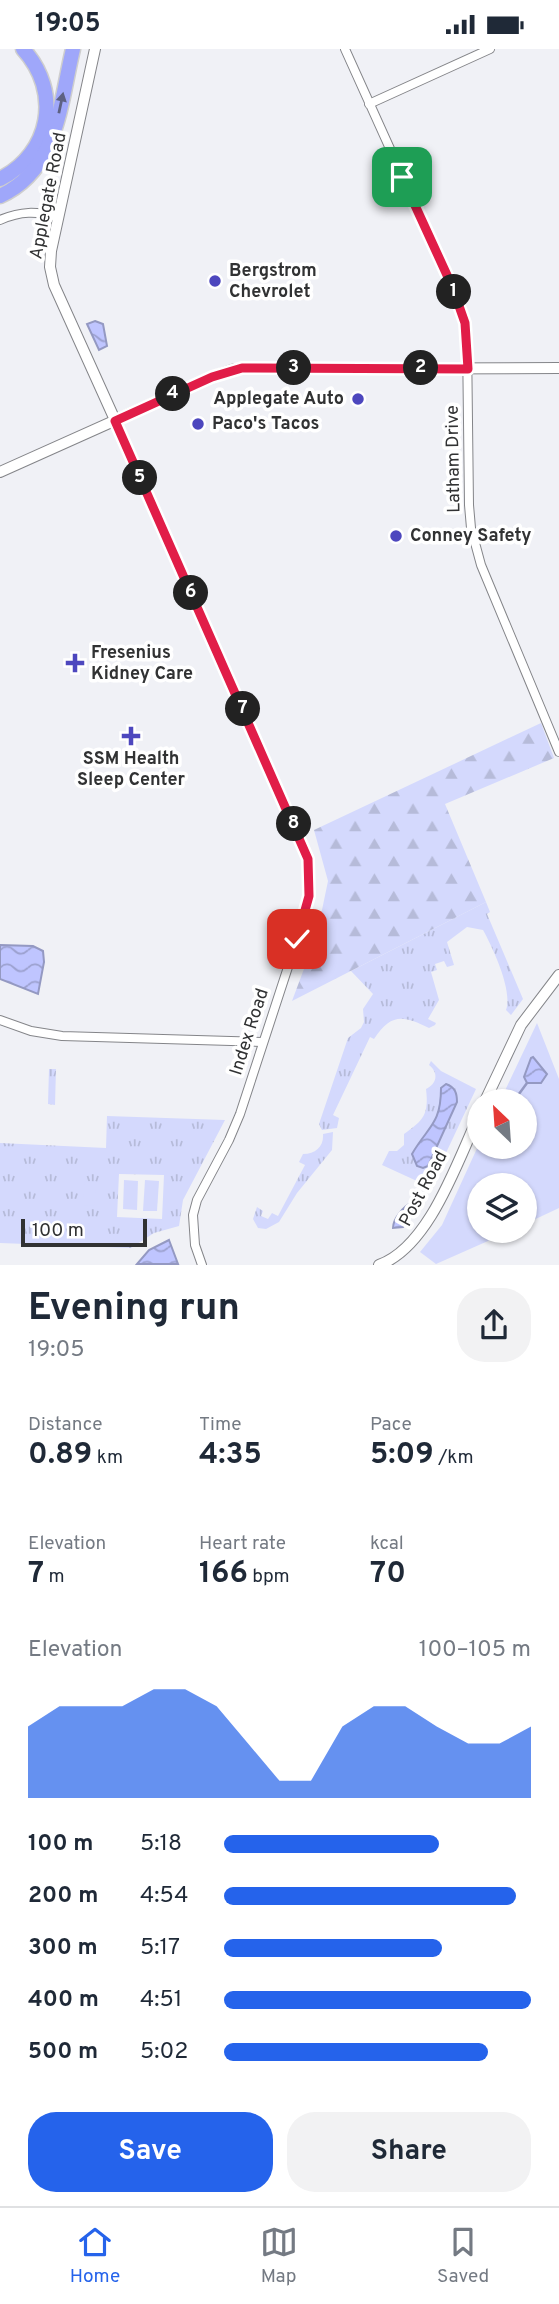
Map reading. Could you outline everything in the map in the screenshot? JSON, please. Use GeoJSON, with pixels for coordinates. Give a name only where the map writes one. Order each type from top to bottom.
{"type":"FeatureCollection","features":[{"type":"Feature","properties":{"kind":"highway"},"geometry":{"type":"LineString","coordinates":[[0,180],[24,164],[34,153],[45,124],[42,79],[23,49]]}},
{"type":"Feature","properties":{"kind":"highway"},"geometry":{"type":"LineString","coordinates":[[0,196],[34,172],[50,146],[73,49]]}},
{"type":"Feature","properties":{"kind":"street","name":"Applegate Road"},"geometry":{"type":"LineString","coordinates":[[95,49],[57,217],[50,267],[54,285],[115,421]]}},
{"type":"Feature","properties":{"kind":"street","name":"Latham Drive"},"geometry":{"type":"LineString","coordinates":[[345,49],[452,286],[465,323],[468,369],[468,505],[471,528],[481,565],[559,752]]}},
{"type":"Feature","properties":{"kind":"street"},"geometry":{"type":"LineString","coordinates":[[369,104],[489,49]]}},
{"type":"Feature","properties":{"kind":"street"},"geometry":{"type":"LineString","coordinates":[[0,220],[24,212],[41,212],[57,217]]}},
{"type":"Feature","properties":{"kind":"street"},"geometry":{"type":"LineString","coordinates":[[0,471],[212,377],[242,368],[559,368]]}},
{"type":"Feature","properties":{"kind":"street","name":"Index Road"},"geometry":{"type":"LineString","coordinates":[[115,421],[308,859],[310,879],[306,912],[229,1140],[195,1208],[193,1232],[202,1265]]}},
{"type":"Feature","properties":{"kind":"street"},"geometry":{"type":"LineString","coordinates":[[491,1089],[522,1025],[559,975]]}},
{"type":"Feature","properties":{"kind":"street"},"geometry":{"type":"LineString","coordinates":[[0,1020],[31,1031],[62,1036],[262,1042]]}},
{"type":"Feature","properties":{"kind":"street","name":"Post Road"},"geometry":{"type":"LineString","coordinates":[[379,1265],[397,1256],[422,1232],[467,1139]]}},
{"type":"Feature","properties":{"kind":"green space"},"geometry":{"type":"Polygon","coordinates":[[[541,723],[554,758],[445,804],[486,902],[292,1001],[317,934],[328,881],[314,830],[541,723]]]}},
{"type":"Feature","properties":{"kind":"green space"},"geometry":{"type":"Polygon","coordinates":[[[486,902],[490,912],[487,914],[523,999],[511,1015],[506,1010],[507,992],[492,947],[483,930],[467,927],[447,942],[454,965],[447,967],[444,961],[435,964],[437,970],[431,972],[439,1000],[428,1019],[436,1023],[435,1025],[429,1028],[398,1019],[386,1024],[374,1039],[370,1037],[333,1115],[339,1118],[337,1128],[322,1130],[319,1124],[348,1038],[361,1028],[364,1022],[363,1009],[373,994],[351,971],[486,902]]]}},
{"type":"Feature","properties":{"kind":"green space"},"geometry":{"type":"Polygon","coordinates":[[[537,1023],[559,1079],[559,1208],[537,1218],[537,1173],[467,1173],[467,1243],[484,1243],[436,1264],[420,1252],[442,1225],[472,1159],[537,1159],[537,1089],[506,1089],[537,1023]]]}},
{"type":"Feature","properties":{"kind":"green space"},"geometry":{"type":"Polygon","coordinates":[[[431,1061],[441,1071],[476,1089],[467,1089],[467,1108],[430,1187],[382,1165],[389,1151],[397,1151],[404,1145],[404,1134],[424,1116],[427,1105],[426,1089],[433,1084],[434,1071],[429,1065],[431,1061]],[[441,1088],[438,1113],[427,1134],[457,1102],[441,1088]]]}},
{"type":"Feature","properties":{"kind":"green space"},"geometry":{"type":"Polygon","coordinates":[[[49,1069],[56,1069],[55,1105],[48,1104],[49,1069]]]}},
{"type":"Feature","properties":{"kind":"green space"},"geometry":{"type":"Polygon","coordinates":[[[107,1116],[225,1120],[183,1200],[179,1226],[154,1233],[131,1248],[0,1243],[0,1143],[106,1148],[107,1116]],[[119,1174],[117,1217],[162,1219],[164,1175],[119,1174]]]}},
{"type":"Feature","properties":{"kind":"green space"},"geometry":{"type":"Polygon","coordinates":[[[333,1132],[332,1150],[297,1193],[279,1222],[266,1229],[258,1228],[253,1219],[257,1207],[263,1211],[261,1216],[268,1219],[272,1213],[278,1216],[305,1165],[299,1162],[303,1154],[315,1151],[321,1146],[323,1134],[333,1132]]]}},
{"type":"Feature","properties":{"kind":"green space"},"geometry":{"type":"Polygon","coordinates":[[[124,1180],[138,1181],[137,1210],[123,1209],[124,1180]]]}},
{"type":"Feature","properties":{"kind":"green space"},"geometry":{"type":"Polygon","coordinates":[[[145,1180],[159,1181],[157,1211],[143,1211],[145,1180]]]}},
{"type":"Feature","properties":{"kind":"green space"},"geometry":{"type":"Polygon","coordinates":[[[85,1181],[96,1182],[94,1206],[83,1205],[85,1181]]]}},
{"type":"Feature","properties":{"kind":"water"},"geometry":{"type":"Polygon","coordinates":[[[95,321],[103,324],[107,346],[99,350],[87,324],[95,321]]]}},
{"type":"Feature","properties":{"kind":"water"},"geometry":{"type":"Polygon","coordinates":[[[0,945],[33,946],[43,951],[44,962],[38,994],[0,979],[0,945]]]}},
{"type":"Feature","properties":{"kind":"water"},"geometry":{"type":"Polygon","coordinates":[[[533,1057],[547,1074],[541,1083],[527,1083],[524,1077],[533,1057]]]}},
{"type":"Feature","properties":{"kind":"water"},"geometry":{"type":"Polygon","coordinates":[[[446,1084],[455,1091],[457,1102],[428,1166],[423,1168],[417,1166],[412,1154],[436,1118],[441,1088],[446,1084]]]}},
{"type":"Feature","properties":{"kind":"water"},"geometry":{"type":"Polygon","coordinates":[[[411,1203],[414,1206],[411,1217],[403,1227],[393,1228],[399,1214],[411,1203]]]}},
{"type":"Feature","properties":{"kind":"water"},"geometry":{"type":"Polygon","coordinates":[[[169,1240],[178,1264],[137,1264],[149,1250],[169,1240]]]}},
{"type":"Feature","properties":{"kind":"waterway"},"geometry":{"type":"LineString","coordinates":[[523,1089],[527,1083]]}},
{"type":"Feature","properties":{"kind":"place","name":"Bergstrom Chevrolet"},"geometry":{"type":"Point","coordinates":[215,281]}},
{"type":"Feature","properties":{"kind":"place","name":"Applegate Auto"},"geometry":{"type":"Point","coordinates":[358,399]}},
{"type":"Feature","properties":{"kind":"place","name":"Paco's Tacos"},"geometry":{"type":"Point","coordinates":[198,424]}},
{"type":"Feature","properties":{"kind":"place","name":"Conney Safety"},"geometry":{"type":"Point","coordinates":[396,536]}},
{"type":"Feature","properties":{"kind":"place","name":"Fresenius Kidney Care"},"geometry":{"type":"Point","coordinates":[75,663]}},
{"type":"Feature","properties":{"kind":"place","name":"SSM Health Sleep Center"},"geometry":{"type":"Point","coordinates":[131,736]}},
{"type":"Feature","properties":{"kind":"route"},"geometry":{"type":"LineString","coordinates":[[297,939],[309,896],[308,859],[115,421],[235,369],[468,369],[465,323],[452,286],[402,177]]}}]}
